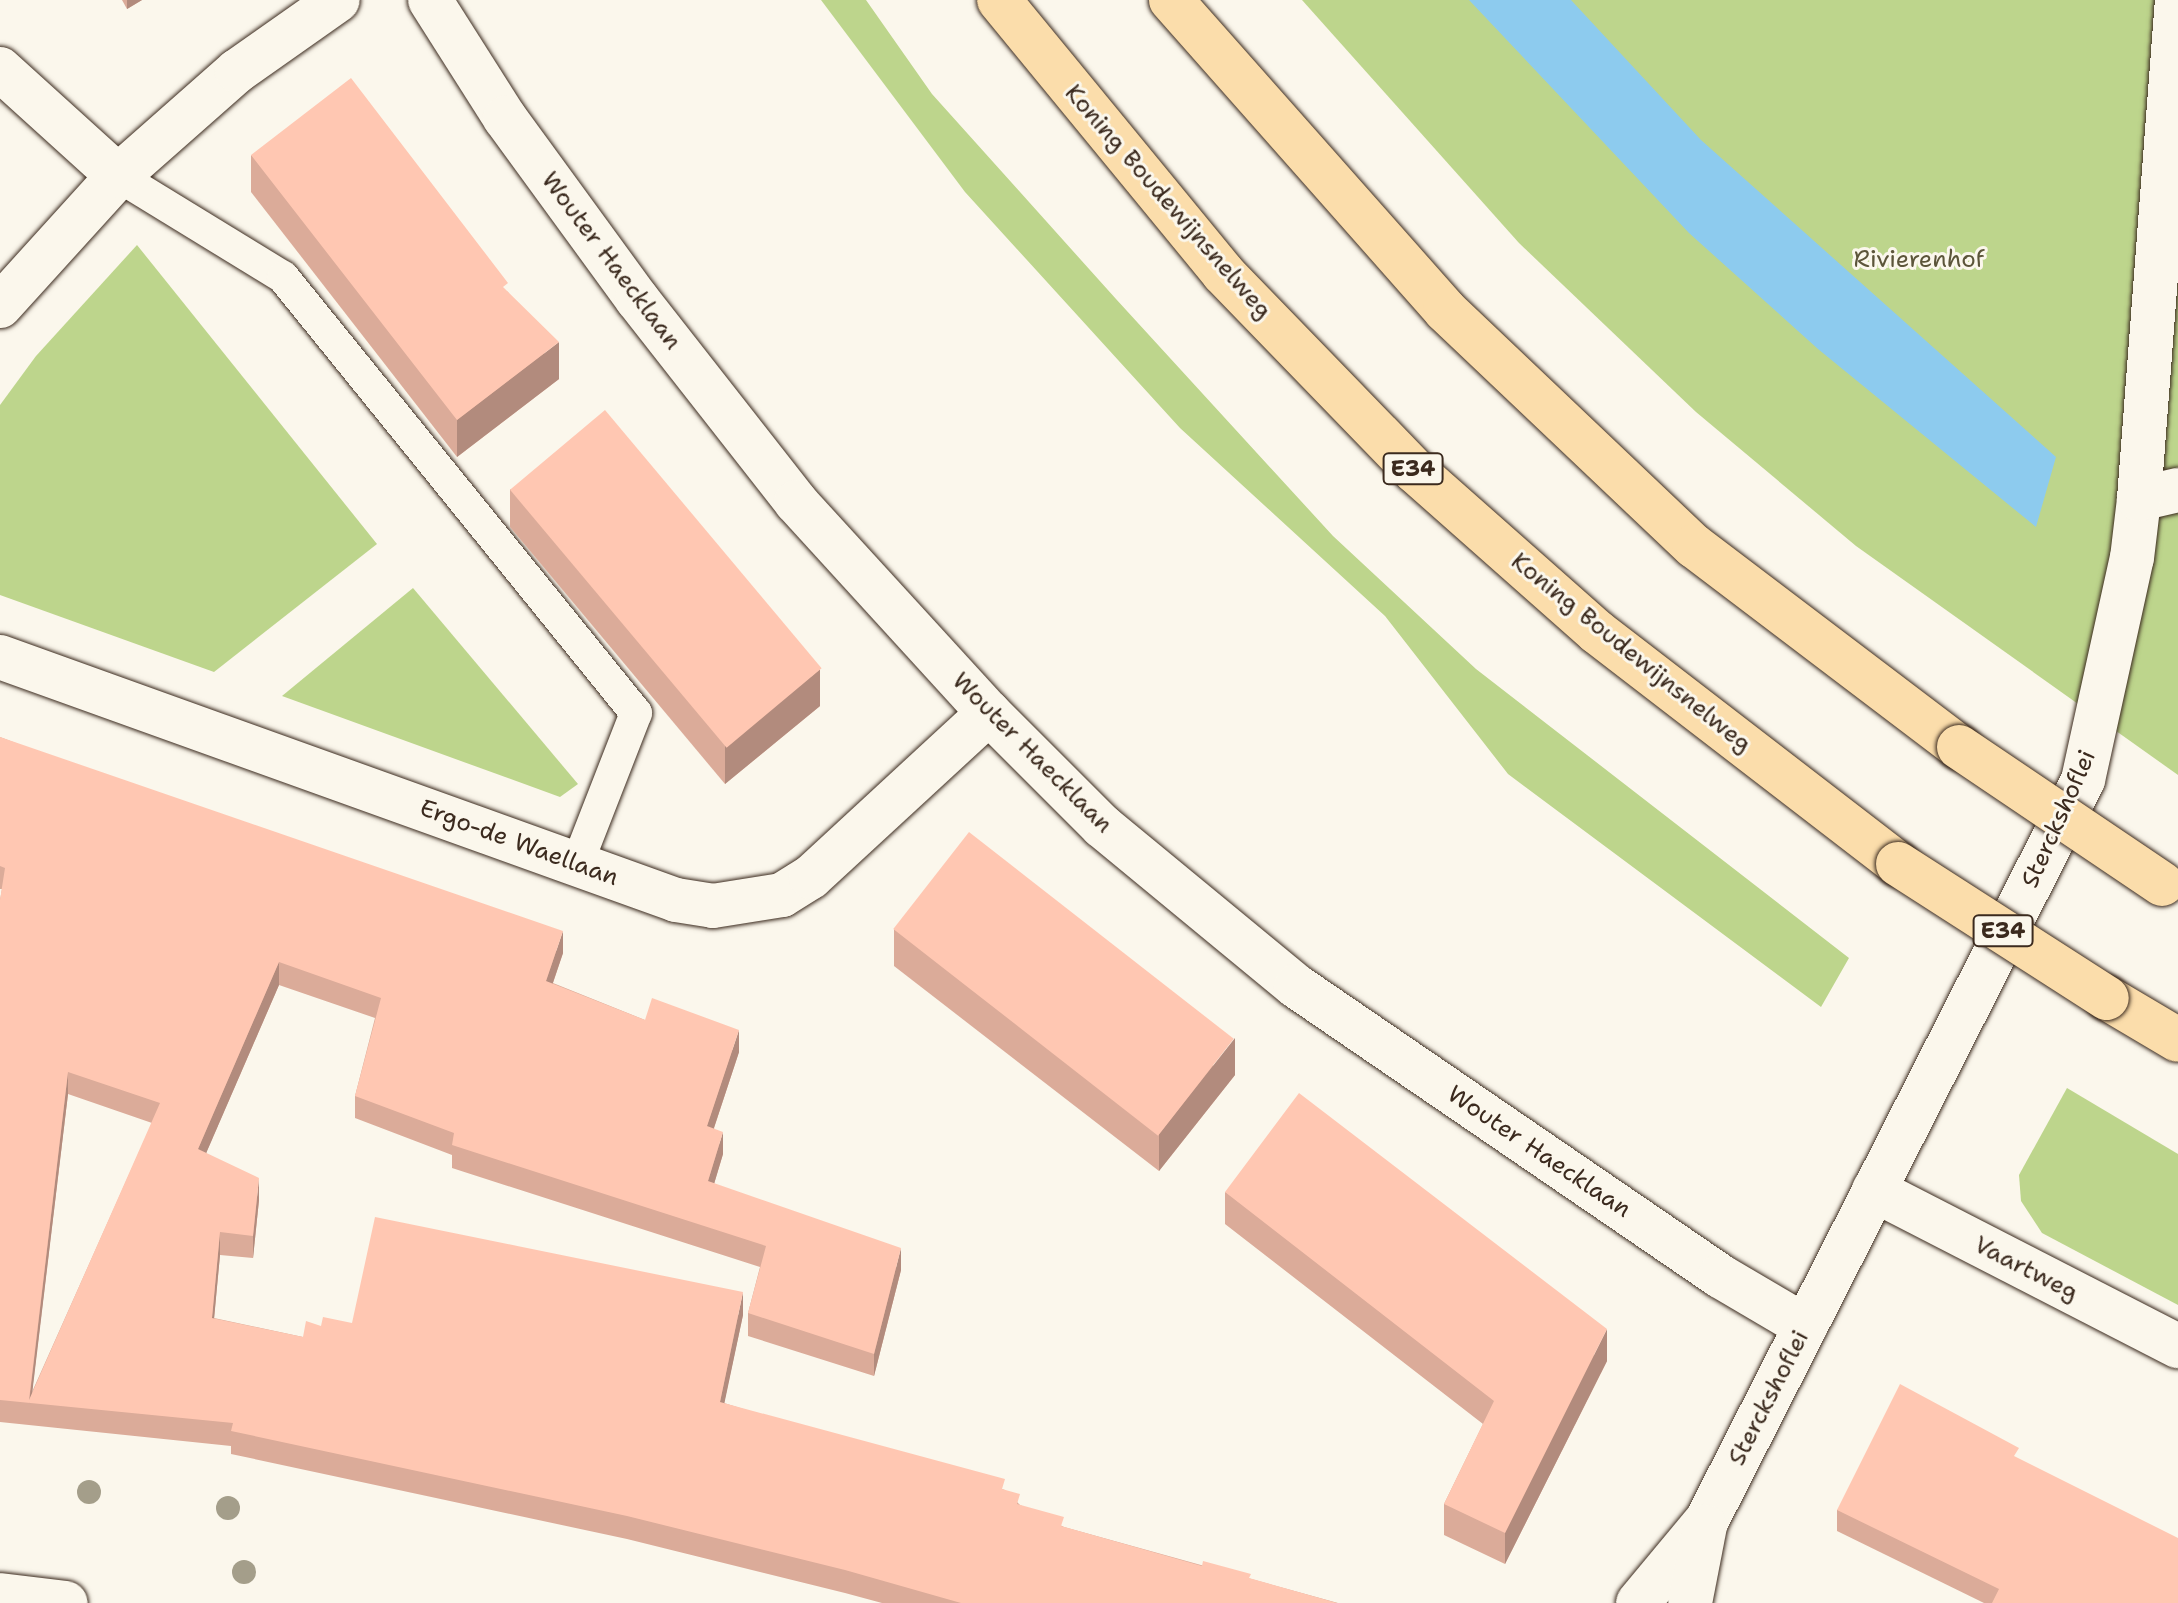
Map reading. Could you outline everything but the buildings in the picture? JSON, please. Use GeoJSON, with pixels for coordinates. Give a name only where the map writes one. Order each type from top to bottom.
{"type":"FeatureCollection","features":[{"type":"Feature","properties":{"kind":"highway","name":"Koning Boudewijnsnelweg"},"geometry":{"type":"LineString","coordinates":[[999,0],[1223,273],[1415,471],[1597,632],[1898,864],[2178,1040]]}},
{"type":"Feature","properties":{"kind":"highway"},"geometry":{"type":"LineString","coordinates":[[1171,0],[1445,310],[1671,525],[1820,647],[1959,747],[2170,888]]}},
{"type":"Feature","properties":{"kind":"street"},"geometry":{"type":"LineString","coordinates":[[0,306],[118,176],[237,71],[338,0]]}},
{"type":"Feature","properties":{"kind":"street","name":"Wouter Haecklaan"},"geometry":{"type":"LineString","coordinates":[[430,0],[505,118],[656,323],[796,502],[989,713],[1102,826],[1296,986],[1720,1276],[1805,1326]]}},
{"type":"Feature","properties":{"kind":"street","name":"Sterckshoflei"},"geometry":{"type":"LineString","coordinates":[[1638,1603],[1707,1520],[2083,780],[2114,646],[2159,494],[2177,0]]}},
{"type":"Feature","properties":{"kind":"street"},"geometry":{"type":"LineString","coordinates":[[0,69],[118,176]]}},
{"type":"Feature","properties":{"kind":"street","name":"Ergo-de Waellaan"},"geometry":{"type":"LineString","coordinates":[[0,657],[676,900],[713,906],[782,895],[811,877],[989,713]]}},
{"type":"Feature","properties":{"kind":"street","name":"Vaartweg"},"geometry":{"type":"LineString","coordinates":[[1874,1190],[2178,1346]]}},
{"type":"Feature","properties":{"kind":"street","name":"Sterckshoflei"},"geometry":{"type":"LineString","coordinates":[[1690,1603],[1707,1520]]}},
{"type":"Feature","properties":{"kind":"street"},"geometry":{"type":"LineString","coordinates":[[0,1595],[66,1603]]}},
{"type":"Feature","properties":{"kind":"lane"},"geometry":{"type":"LineString","coordinates":[[118,176],[283,277],[636,713],[577,864]]}},
{"type":"Feature","properties":{"kind":"green space"},"geometry":{"type":"Polygon","coordinates":[[[821,0],[866,0],[932,94],[1333,536],[1476,669],[1849,958],[1821,1007],[1508,774],[1385,616],[1180,428],[965,192],[821,0]]]}},
{"type":"Feature","properties":{"kind":"green space","name":"Rivierenhof"},"geometry":{"type":"Polygon","coordinates":[[[1302,0],[2178,0],[2178,775],[1856,546],[1696,412],[1519,243],[1302,0]]]}},
{"type":"Feature","properties":{"kind":"green space"},"geometry":{"type":"Polygon","coordinates":[[[137,245],[377,544],[214,672],[0,595],[0,405],[36,356],[137,245]]]}},
{"type":"Feature","properties":{"kind":"green space"},"geometry":{"type":"Polygon","coordinates":[[[413,588],[578,784],[560,797],[282,696],[413,588]]]}},
{"type":"Feature","properties":{"kind":"green space"},"geometry":{"type":"Polygon","coordinates":[[[2067,1088],[2178,1154],[2178,1305],[2042,1233],[2021,1201],[2019,1175],[2067,1088]]]}},
{"type":"Feature","properties":{"kind":"water"},"geometry":{"type":"Polygon","coordinates":[[[1469,0],[1571,0],[1701,140],[2056,457],[2036,527],[1818,349],[1689,233],[1469,0]]]}}]}
